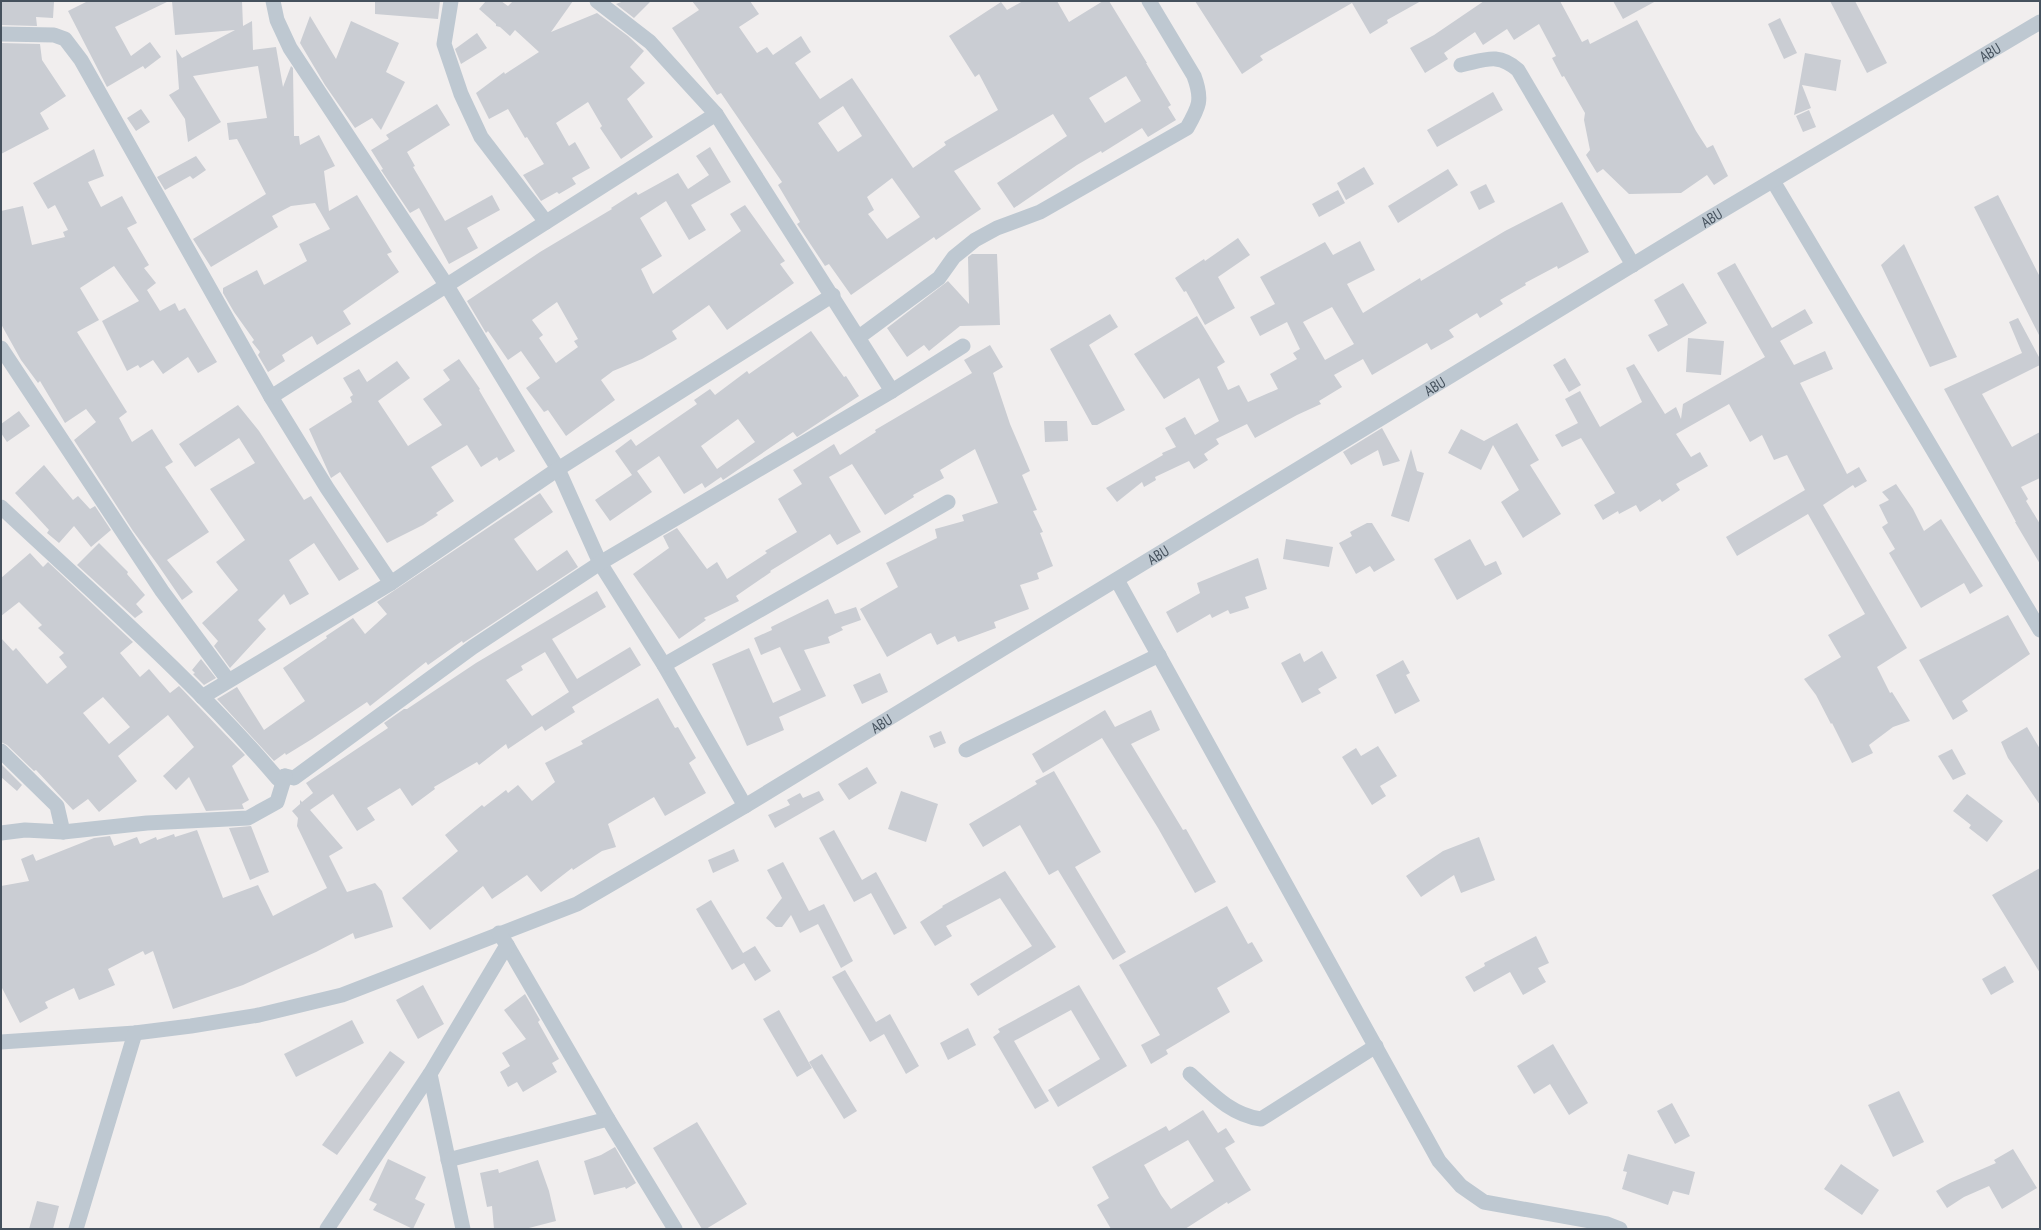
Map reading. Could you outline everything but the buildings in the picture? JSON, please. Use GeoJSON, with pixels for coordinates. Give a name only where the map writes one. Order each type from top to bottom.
{"type":"FeatureCollection","features":[{"type":"Feature","properties":{"kind":"street"},"geometry":{"type":"LineString","coordinates":[[273,1],[277,20],[290,48],[447,286],[558,469],[600,564],[664,665],[745,806]]}},
{"type":"Feature","properties":{"kind":"street"},"geometry":{"type":"LineString","coordinates":[[451,1],[444,44],[461,94],[481,137],[546,222]]}},
{"type":"Feature","properties":{"kind":"street"},"geometry":{"type":"LineString","coordinates":[[597,1],[650,42],[716,114],[833,295],[892,392]]}},
{"type":"Feature","properties":{"kind":"street"},"geometry":{"type":"LineString","coordinates":[[859,338],[939,278],[954,257],[975,240],[997,228],[1040,212],[1187,128],[1199,107],[1199,88],[1194,76],[1149,1]]}},
{"type":"Feature","properties":{"kind":"street","name":"ABU"},"geometry":{"type":"LineString","coordinates":[[1,1042],[135,1032],[191,1026],[259,1015],[342,995],[503,939],[577,904],[745,806],[1773,180],[2040,22]]}},
{"type":"Feature","properties":{"kind":"street"},"geometry":{"type":"LineString","coordinates":[[1,34],[54,35],[65,39],[81,60],[271,398],[327,488],[391,583]]}},
{"type":"Feature","properties":{"kind":"street"},"geometry":{"type":"LineString","coordinates":[[1461,65],[1496,58],[1507,60],[1518,70],[1633,265]]}},
{"type":"Feature","properties":{"kind":"street"},"geometry":{"type":"LineString","coordinates":[[271,398],[716,114]]}},
{"type":"Feature","properties":{"kind":"street"},"geometry":{"type":"LineString","coordinates":[[1773,180],[2038,624]]}},
{"type":"Feature","properties":{"kind":"street"},"geometry":{"type":"LineString","coordinates":[[202,698],[228,680],[391,583],[558,469],[833,295]]}},
{"type":"Feature","properties":{"kind":"street"},"geometry":{"type":"LineString","coordinates":[[1,507],[133,630],[202,698],[278,779],[285,776],[294,778],[473,647],[600,564],[892,392],[963,346]]}},
{"type":"Feature","properties":{"kind":"street"},"geometry":{"type":"LineString","coordinates":[[1,348],[162,591],[228,680]]}},
{"type":"Feature","properties":{"kind":"street"},"geometry":{"type":"LineString","coordinates":[[664,665],[948,502]]}},
{"type":"Feature","properties":{"kind":"street"},"geometry":{"type":"LineString","coordinates":[[1117,580],[1376,1046],[1438,1161],[1461,1186],[1484,1202],[1606,1224],[1620,1229]]}},
{"type":"Feature","properties":{"kind":"street"},"geometry":{"type":"LineString","coordinates":[[966,750],[1159,655]]}},
{"type":"Feature","properties":{"kind":"street"},"geometry":{"type":"LineString","coordinates":[[1,751],[57,806],[63,832]]}},
{"type":"Feature","properties":{"kind":"street"},"geometry":{"type":"LineString","coordinates":[[1,833],[25,830],[63,832],[147,823],[248,818],[278,802],[285,776]]}},
{"type":"Feature","properties":{"kind":"street"},"geometry":{"type":"LineString","coordinates":[[327,1229],[430,1074],[503,939]]}},
{"type":"Feature","properties":{"kind":"street"},"geometry":{"type":"LineString","coordinates":[[503,939],[674,1229]]}},
{"type":"Feature","properties":{"kind":"street"},"geometry":{"type":"LineString","coordinates":[[76,1229],[135,1032]]}},
{"type":"Feature","properties":{"kind":"street"},"geometry":{"type":"LineString","coordinates":[[1190,1074],[1233,1110],[1248,1118],[1261,1119],[1376,1046]]}},
{"type":"Feature","properties":{"kind":"street"},"geometry":{"type":"LineString","coordinates":[[430,1074],[463,1229]]}},
{"type":"Feature","properties":{"kind":"street"},"geometry":{"type":"LineString","coordinates":[[448,1160],[608,1119]]}}]}
